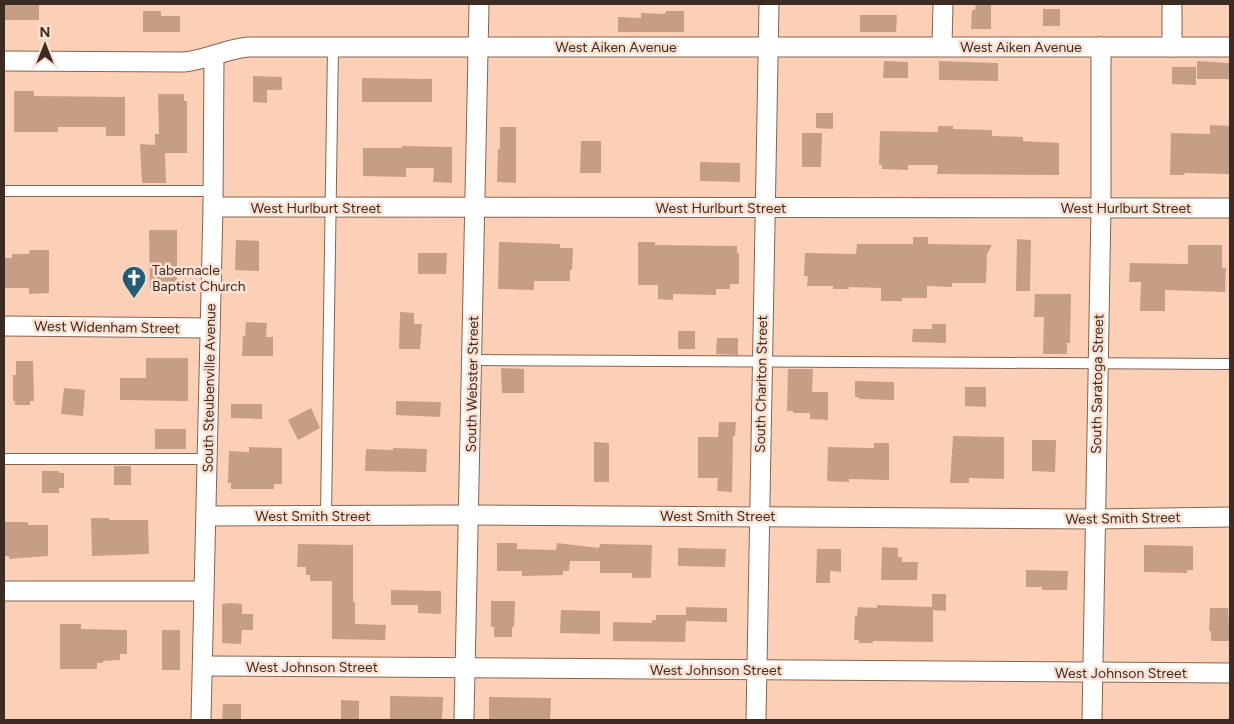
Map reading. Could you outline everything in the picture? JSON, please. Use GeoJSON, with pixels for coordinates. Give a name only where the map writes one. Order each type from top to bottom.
{"type":"FeatureCollection","features":[{"type":"Feature","properties":{"kind":"street","name":"South Webster Street"},"geometry":{"type":"LineString","coordinates":[[464,720],[479,4]]}},
{"type":"Feature","properties":{"kind":"street","name":"South Charlton Street"},"geometry":{"type":"LineString","coordinates":[[756,720],[758,517],[769,4]]}},
{"type":"Feature","properties":{"kind":"street"},"geometry":{"type":"LineString","coordinates":[[942,46],[943,4]]}},
{"type":"Feature","properties":{"kind":"street"},"geometry":{"type":"LineString","coordinates":[[1172,4],[1172,47]]}},
{"type":"Feature","properties":{"kind":"street","name":"West Aiken Avenue"},"geometry":{"type":"LineString","coordinates":[[4,61],[184,62],[236,48],[248,47],[1230,47]]}},
{"type":"Feature","properties":{"kind":"street","name":"South Saratoga Street"},"geometry":{"type":"LineString","coordinates":[[1092,720],[1101,47]]}},
{"type":"Feature","properties":{"kind":"street","name":"South Steubenville Avenue"},"geometry":{"type":"LineString","coordinates":[[201,720],[214,55]]}},
{"type":"Feature","properties":{"kind":"street","name":"West Hurlburt Street"},"geometry":{"type":"LineString","coordinates":[[212,199],[330,208],[1230,208]]}},
{"type":"Feature","properties":{"kind":"street","name":"West Widenham Street"},"geometry":{"type":"LineString","coordinates":[[4,326],[210,328]]}},
{"type":"Feature","properties":{"kind":"street","name":"West Smith Street"},"geometry":{"type":"LineString","coordinates":[[206,516],[469,515],[1095,519],[1230,517]]}},
{"type":"Feature","properties":{"kind":"street"},"geometry":{"type":"LineString","coordinates":[[4,591],[204,591]]}},
{"type":"Feature","properties":{"kind":"street","name":"West Johnson Street"},"geometry":{"type":"LineString","coordinates":[[203,666],[1230,673]]}},
{"type":"Feature","properties":{"kind":"lane"},"geometry":{"type":"LineString","coordinates":[[326,516],[332,47]]}},
{"type":"Feature","properties":{"kind":"lane"},"geometry":{"type":"LineString","coordinates":[[4,191],[212,199]]}},
{"type":"Feature","properties":{"kind":"lane"},"geometry":{"type":"LineString","coordinates":[[473,360],[1230,364]]}},
{"type":"Feature","properties":{"kind":"lane"},"geometry":{"type":"LineString","coordinates":[[4,459],[207,459]]}},
{"type":"Feature","properties":{"kind":"building"},"geometry":{"type":"Polygon","coordinates":[[[4,4],[39,4],[39,20],[4,20],[4,4]]]}},
{"type":"Feature","properties":{"kind":"building"},"geometry":{"type":"Polygon","coordinates":[[[976,4],[991,4],[991,29],[971,29],[972,10],[975,10],[976,4]]]}},
{"type":"Feature","properties":{"kind":"building"},"geometry":{"type":"Polygon","coordinates":[[[1043,9],[1060,9],[1060,26],[1043,26],[1043,9]]]}},
{"type":"Feature","properties":{"kind":"building"},"geometry":{"type":"Polygon","coordinates":[[[143,11],[161,11],[161,16],[180,16],[180,32],[143,32],[143,11]]]}},
{"type":"Feature","properties":{"kind":"building"},"geometry":{"type":"Polygon","coordinates":[[[666,11],[684,11],[684,32],[618,32],[618,17],[641,18],[641,13],[665,14],[666,11]]]}},
{"type":"Feature","properties":{"kind":"building"},"geometry":{"type":"Polygon","coordinates":[[[860,15],[897,15],[896,32],[860,32],[860,15]]]}},
{"type":"Feature","properties":{"kind":"building"},"geometry":{"type":"Polygon","coordinates":[[[884,61],[908,62],[908,78],[883,78],[884,61]]]}},
{"type":"Feature","properties":{"kind":"building"},"geometry":{"type":"Polygon","coordinates":[[[939,61],[998,63],[998,81],[939,80],[939,61]]]}},
{"type":"Feature","properties":{"kind":"building"},"geometry":{"type":"Polygon","coordinates":[[[1197,61],[1229,63],[1229,79],[1197,79],[1197,61]]]}},
{"type":"Feature","properties":{"kind":"building"},"geometry":{"type":"Polygon","coordinates":[[[1172,67],[1196,67],[1196,85],[1172,84],[1172,67]]]}},
{"type":"Feature","properties":{"kind":"building"},"geometry":{"type":"Polygon","coordinates":[[[253,76],[282,77],[282,90],[267,90],[267,103],[253,102],[253,76]]]}},
{"type":"Feature","properties":{"kind":"building"},"geometry":{"type":"Polygon","coordinates":[[[362,78],[432,79],[432,102],[362,102],[362,78]]]}},
{"type":"Feature","properties":{"kind":"building"},"geometry":{"type":"Polygon","coordinates":[[[14,91],[34,91],[34,96],[125,97],[125,136],[106,136],[106,127],[58,127],[58,132],[14,132],[14,91]]]}},
{"type":"Feature","properties":{"kind":"building"},"geometry":{"type":"Polygon","coordinates":[[[158,94],[184,94],[184,101],[187,101],[187,153],[165,153],[166,183],[142,183],[140,144],[155,145],[155,134],[159,134],[158,94]]]}},
{"type":"Feature","properties":{"kind":"building"},"geometry":{"type":"Polygon","coordinates":[[[816,113],[833,113],[833,129],[816,128],[816,113]]]}},
{"type":"Feature","properties":{"kind":"building"},"geometry":{"type":"Polygon","coordinates":[[[1210,125],[1230,126],[1230,174],[1185,173],[1184,175],[1170,175],[1171,133],[1210,134],[1210,125]]]}},
{"type":"Feature","properties":{"kind":"building"},"geometry":{"type":"Polygon","coordinates":[[[938,126],[953,126],[953,129],[992,130],[992,136],[1023,137],[1023,141],[1059,143],[1059,175],[937,174],[938,165],[908,165],[908,170],[882,169],[882,165],[879,165],[880,131],[938,132],[938,126]]]}},
{"type":"Feature","properties":{"kind":"building"},"geometry":{"type":"Polygon","coordinates":[[[500,127],[516,127],[516,183],[497,182],[500,127]]]}},
{"type":"Feature","properties":{"kind":"building"},"geometry":{"type":"Polygon","coordinates":[[[802,133],[822,133],[821,167],[802,167],[802,133]]]}},
{"type":"Feature","properties":{"kind":"building"},"geometry":{"type":"Polygon","coordinates":[[[581,141],[601,141],[601,173],[580,173],[581,141]]]}},
{"type":"Feature","properties":{"kind":"building"},"geometry":{"type":"Polygon","coordinates":[[[402,146],[452,147],[452,183],[433,182],[434,168],[406,168],[406,177],[363,176],[363,148],[402,148],[402,146]]]}},
{"type":"Feature","properties":{"kind":"building"},"geometry":{"type":"Polygon","coordinates":[[[700,162],[740,163],[740,182],[700,181],[700,162]]]}},
{"type":"Feature","properties":{"kind":"building"},"geometry":{"type":"Polygon","coordinates":[[[149,230],[177,230],[177,288],[150,288],[149,230]]]}},
{"type":"Feature","properties":{"kind":"building"},"geometry":{"type":"Polygon","coordinates":[[[913,237],[928,237],[928,244],[992,245],[987,254],[986,283],[952,283],[952,287],[927,286],[927,298],[902,298],[902,301],[881,301],[881,288],[849,287],[849,289],[833,289],[833,286],[807,286],[808,276],[804,276],[805,253],[856,254],[857,244],[913,244],[913,237]]]}},
{"type":"Feature","properties":{"kind":"building"},"geometry":{"type":"Polygon","coordinates":[[[1017,239],[1031,240],[1030,291],[1016,291],[1017,239]]]}},
{"type":"Feature","properties":{"kind":"building"},"geometry":{"type":"Polygon","coordinates":[[[236,240],[259,241],[259,271],[235,270],[236,240]]]}},
{"type":"Feature","properties":{"kind":"building"},"geometry":{"type":"Polygon","coordinates":[[[499,242],[560,244],[560,248],[573,248],[570,281],[534,281],[534,290],[498,289],[499,242]]]}},
{"type":"Feature","properties":{"kind":"building"},"geometry":{"type":"Polygon","coordinates":[[[638,242],[655,242],[655,245],[737,246],[737,253],[739,253],[739,284],[730,284],[730,289],[716,289],[716,295],[673,294],[673,300],[658,299],[658,285],[638,285],[638,242]]]}},
{"type":"Feature","properties":{"kind":"building"},"geometry":{"type":"Polygon","coordinates":[[[1188,245],[1222,245],[1222,268],[1226,268],[1225,292],[1165,290],[1165,311],[1140,311],[1141,282],[1129,282],[1130,263],[1188,264],[1188,245]]]}},
{"type":"Feature","properties":{"kind":"building"},"geometry":{"type":"Polygon","coordinates":[[[30,250],[49,250],[49,293],[29,294],[29,288],[4,288],[4,258],[12,258],[12,254],[29,254],[30,250]]]}},
{"type":"Feature","properties":{"kind":"building"},"geometry":{"type":"Polygon","coordinates":[[[418,253],[447,253],[446,274],[418,274],[418,253]]]}},
{"type":"Feature","properties":{"kind":"building"},"geometry":{"type":"Polygon","coordinates":[[[1035,294],[1071,294],[1070,343],[1067,343],[1067,354],[1043,354],[1044,317],[1034,317],[1035,294]]]}},
{"type":"Feature","properties":{"kind":"building"},"geometry":{"type":"Polygon","coordinates":[[[400,312],[414,313],[414,324],[422,324],[420,349],[399,349],[400,312]]]}},
{"type":"Feature","properties":{"kind":"building"},"geometry":{"type":"Polygon","coordinates":[[[246,322],[267,323],[266,337],[273,337],[273,356],[242,356],[246,322]]]}},
{"type":"Feature","properties":{"kind":"building"},"geometry":{"type":"Polygon","coordinates":[[[932,324],[946,324],[946,343],[912,342],[913,329],[932,329],[932,324]]]}},
{"type":"Feature","properties":{"kind":"building"},"geometry":{"type":"Polygon","coordinates":[[[678,331],[695,331],[695,349],[678,349],[678,331]]]}},
{"type":"Feature","properties":{"kind":"building"},"geometry":{"type":"Polygon","coordinates":[[[717,338],[738,338],[738,355],[716,354],[717,338]]]}},
{"type":"Feature","properties":{"kind":"building"},"geometry":{"type":"Polygon","coordinates":[[[146,358],[188,358],[188,401],[120,400],[120,378],[146,378],[146,358]]]}},
{"type":"Feature","properties":{"kind":"building"},"geometry":{"type":"Polygon","coordinates":[[[16,361],[33,361],[34,401],[30,401],[30,405],[15,405],[15,401],[13,401],[13,375],[16,375],[16,361]]]}},
{"type":"Feature","properties":{"kind":"building"},"geometry":{"type":"Polygon","coordinates":[[[501,368],[524,369],[524,393],[502,393],[501,368]]]}},
{"type":"Feature","properties":{"kind":"building"},"geometry":{"type":"Polygon","coordinates":[[[788,369],[813,369],[812,392],[828,392],[828,420],[810,419],[810,413],[787,411],[788,369]]]}},
{"type":"Feature","properties":{"kind":"building"},"geometry":{"type":"Polygon","coordinates":[[[855,381],[894,382],[894,400],[859,399],[859,397],[855,397],[855,381]]]}},
{"type":"Feature","properties":{"kind":"building"},"geometry":{"type":"Polygon","coordinates":[[[965,387],[986,387],[986,407],[965,406],[965,387]]]}},
{"type":"Feature","properties":{"kind":"building"},"geometry":{"type":"Polygon","coordinates":[[[64,388],[85,390],[83,416],[61,414],[64,388]]]}},
{"type":"Feature","properties":{"kind":"building"},"geometry":{"type":"Polygon","coordinates":[[[396,401],[441,402],[440,417],[396,415],[396,401]]]}},
{"type":"Feature","properties":{"kind":"building"},"geometry":{"type":"Polygon","coordinates":[[[231,404],[262,404],[262,419],[231,418],[231,404]]]}},
{"type":"Feature","properties":{"kind":"building"},"geometry":{"type":"Polygon","coordinates":[[[311,408],[320,428],[298,440],[288,420],[311,408]]]}},
{"type":"Feature","properties":{"kind":"building"},"geometry":{"type":"Polygon","coordinates":[[[719,422],[736,422],[735,436],[733,436],[732,492],[717,491],[718,478],[698,478],[698,437],[718,437],[719,422]]]}},
{"type":"Feature","properties":{"kind":"building"},"geometry":{"type":"Polygon","coordinates":[[[155,429],[186,429],[186,449],[155,449],[155,429]]]}},
{"type":"Feature","properties":{"kind":"building"},"geometry":{"type":"Polygon","coordinates":[[[953,436],[1004,437],[1004,479],[969,478],[969,483],[950,483],[953,436]]]}},
{"type":"Feature","properties":{"kind":"building"},"geometry":{"type":"Polygon","coordinates":[[[1032,440],[1056,440],[1055,472],[1032,471],[1032,440]]]}},
{"type":"Feature","properties":{"kind":"building"},"geometry":{"type":"Polygon","coordinates":[[[594,442],[609,443],[609,482],[594,482],[594,442]]]}},
{"type":"Feature","properties":{"kind":"building"},"geometry":{"type":"Polygon","coordinates":[[[874,443],[889,443],[889,480],[849,479],[849,482],[827,481],[828,447],[874,448],[874,443]]]}},
{"type":"Feature","properties":{"kind":"building"},"geometry":{"type":"Polygon","coordinates":[[[249,447],[282,448],[282,484],[274,484],[274,489],[231,489],[231,483],[228,483],[229,451],[249,452],[249,447]]]}},
{"type":"Feature","properties":{"kind":"building"},"geometry":{"type":"Polygon","coordinates":[[[393,448],[427,449],[426,472],[365,471],[366,449],[393,450],[393,448]]]}},
{"type":"Feature","properties":{"kind":"building"},"geometry":{"type":"Polygon","coordinates":[[[114,466],[131,466],[131,485],[114,485],[114,466]]]}},
{"type":"Feature","properties":{"kind":"building"},"geometry":{"type":"Polygon","coordinates":[[[42,471],[59,471],[59,473],[64,473],[64,488],[59,488],[59,493],[42,493],[42,471]]]}},
{"type":"Feature","properties":{"kind":"building"},"geometry":{"type":"Polygon","coordinates":[[[91,518],[148,520],[149,554],[92,556],[91,518]]]}},
{"type":"Feature","properties":{"kind":"building"},"geometry":{"type":"Polygon","coordinates":[[[4,522],[28,522],[28,525],[48,525],[48,556],[9,559],[9,556],[4,556],[4,522]]]}},
{"type":"Feature","properties":{"kind":"building"},"geometry":{"type":"Polygon","coordinates":[[[497,543],[517,543],[517,549],[556,550],[557,543],[599,548],[600,544],[652,545],[651,578],[632,578],[632,573],[600,573],[600,561],[570,561],[569,571],[563,571],[563,575],[522,576],[522,571],[497,571],[497,543]]]}},
{"type":"Feature","properties":{"kind":"building"},"geometry":{"type":"Polygon","coordinates":[[[298,544],[353,545],[355,624],[386,625],[385,640],[332,639],[332,581],[310,581],[310,575],[306,575],[306,567],[297,567],[298,544]]]}},
{"type":"Feature","properties":{"kind":"building"},"geometry":{"type":"Polygon","coordinates":[[[1144,545],[1193,546],[1193,570],[1187,570],[1187,573],[1144,572],[1144,545]]]}},
{"type":"Feature","properties":{"kind":"building"},"geometry":{"type":"Polygon","coordinates":[[[882,547],[898,548],[898,557],[902,557],[902,562],[918,562],[917,580],[881,580],[882,547]]]}},
{"type":"Feature","properties":{"kind":"building"},"geometry":{"type":"Polygon","coordinates":[[[678,548],[726,549],[725,567],[678,566],[678,548]]]}},
{"type":"Feature","properties":{"kind":"building"},"geometry":{"type":"Polygon","coordinates":[[[817,549],[841,549],[841,572],[830,571],[830,583],[816,583],[817,549]]]}},
{"type":"Feature","properties":{"kind":"building"},"geometry":{"type":"Polygon","coordinates":[[[1026,570],[1068,571],[1067,590],[1042,590],[1042,587],[1026,587],[1026,570]]]}},
{"type":"Feature","properties":{"kind":"building"},"geometry":{"type":"Polygon","coordinates":[[[391,590],[441,591],[441,614],[418,613],[418,605],[391,605],[391,590]]]}},
{"type":"Feature","properties":{"kind":"building"},"geometry":{"type":"Polygon","coordinates":[[[932,594],[946,594],[946,611],[933,610],[933,642],[873,641],[873,643],[859,643],[859,640],[854,640],[855,616],[857,616],[858,607],[877,608],[877,605],[932,607],[932,594]]]}},
{"type":"Feature","properties":{"kind":"building"},"geometry":{"type":"Polygon","coordinates":[[[491,601],[515,601],[512,637],[494,637],[494,627],[491,627],[491,601]]]}},
{"type":"Feature","properties":{"kind":"building"},"geometry":{"type":"Polygon","coordinates":[[[222,604],[242,604],[242,614],[253,614],[253,630],[242,630],[241,644],[222,643],[222,604]]]}},
{"type":"Feature","properties":{"kind":"building"},"geometry":{"type":"Polygon","coordinates":[[[686,607],[727,608],[727,622],[686,621],[685,642],[613,641],[613,622],[652,623],[652,620],[656,620],[656,615],[686,615],[686,607]]]}},
{"type":"Feature","properties":{"kind":"building"},"geometry":{"type":"Polygon","coordinates":[[[1210,608],[1228,608],[1230,641],[1211,641],[1211,631],[1209,631],[1210,608]]]}},
{"type":"Feature","properties":{"kind":"building"},"geometry":{"type":"Polygon","coordinates":[[[561,610],[600,611],[600,634],[560,633],[561,610]]]}},
{"type":"Feature","properties":{"kind":"building"},"geometry":{"type":"Polygon","coordinates":[[[60,624],[81,624],[81,629],[127,630],[127,654],[120,654],[120,660],[97,663],[97,669],[60,669],[60,624]]]}},
{"type":"Feature","properties":{"kind":"building"},"geometry":{"type":"Polygon","coordinates":[[[162,630],[180,630],[180,670],[162,670],[162,630]]]}},
{"type":"Feature","properties":{"kind":"building"},"geometry":{"type":"Polygon","coordinates":[[[390,696],[443,697],[442,720],[390,720],[390,696]]]}},
{"type":"Feature","properties":{"kind":"building"},"geometry":{"type":"Polygon","coordinates":[[[489,697],[551,698],[550,720],[489,720],[489,697]]]}},
{"type":"Feature","properties":{"kind":"building"},"geometry":{"type":"Polygon","coordinates":[[[341,700],[359,701],[359,720],[341,720],[341,700]]]}},
{"type":"Feature","properties":{"kind":"building"},"geometry":{"type":"Polygon","coordinates":[[[223,704],[241,704],[241,720],[222,720],[223,704]]]}},
{"type":"Feature","properties":{"kind":"place","name":"Tabernacle Baptist Church"},"geometry":{"type":"Point","coordinates":[134,299]}}]}
